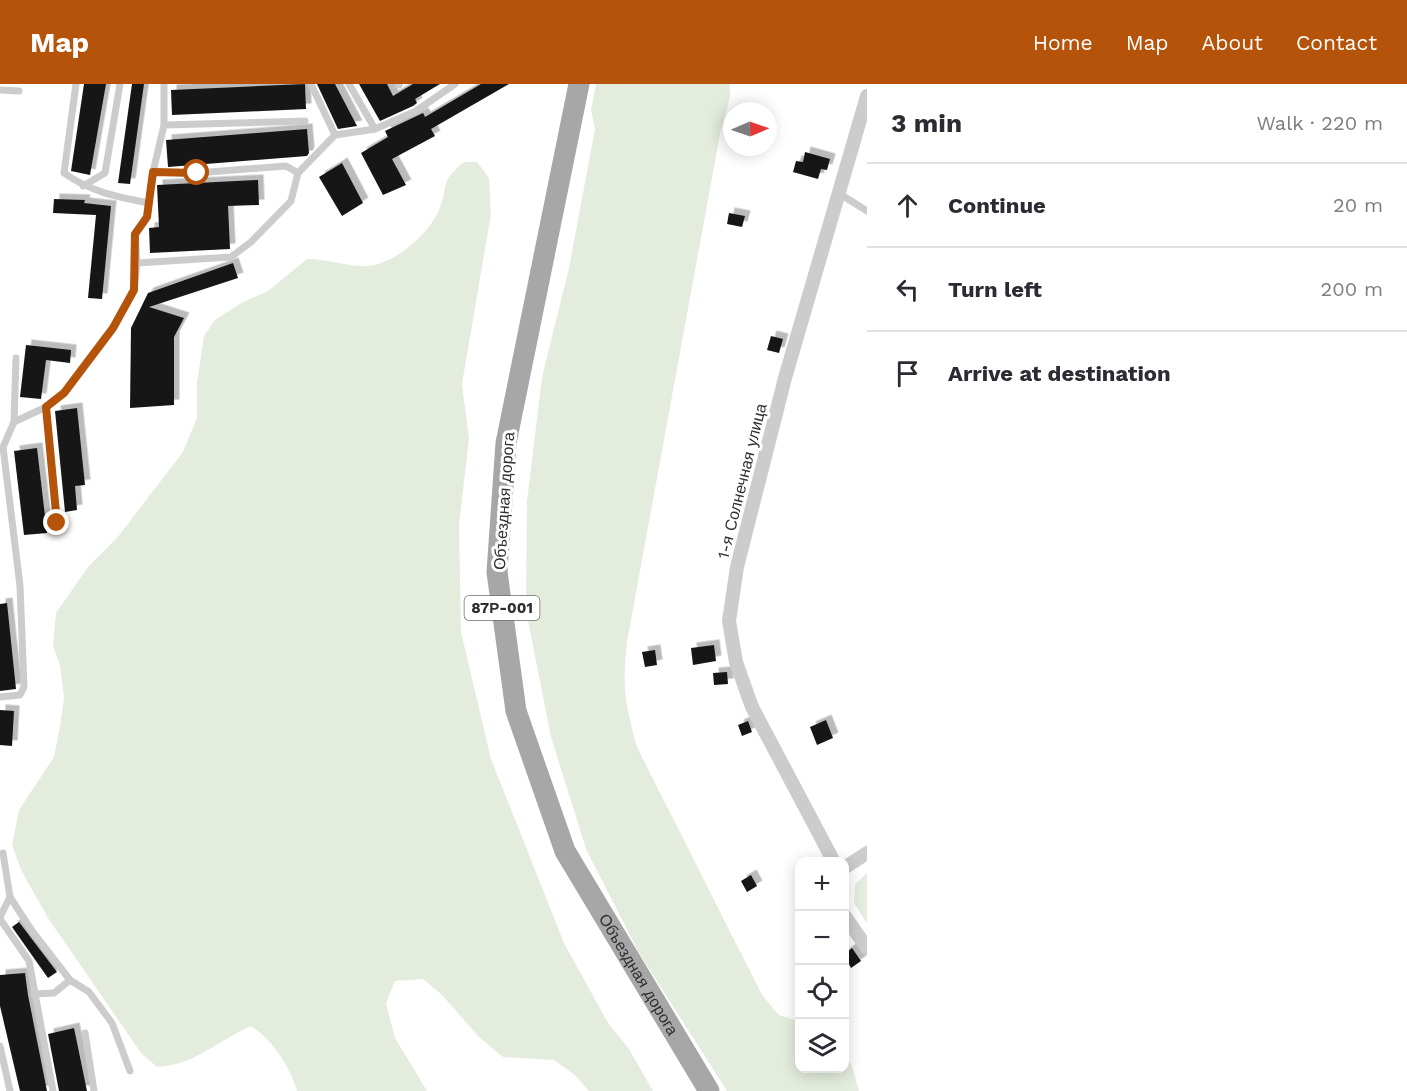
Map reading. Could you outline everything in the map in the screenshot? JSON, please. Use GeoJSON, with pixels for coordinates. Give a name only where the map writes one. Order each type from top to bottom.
{"type":"FeatureCollection","features":[{"type":"Feature","properties":{"kind":"main road","name":"Объездная дорога"},"geometry":{"type":"LineString","coordinates":[[579,84],[506,443],[497,572],[516,711],[565,851],[709,1091]]}},
{"type":"Feature","properties":{"kind":"street","name":"1-я Солнечная улица"},"geometry":{"type":"LineString","coordinates":[[832,857],[752,707],[736,662],[729,621],[737,567],[785,378],[867,96]]}},
{"type":"Feature","properties":{"kind":"street"},"geometry":{"type":"LineString","coordinates":[[849,865],[867,853]]}},
{"type":"Feature","properties":{"kind":"street"},"geometry":{"type":"LineString","coordinates":[[849,922],[867,948]]}},
{"type":"Feature","properties":{"kind":"lane"},"geometry":{"type":"LineString","coordinates":[[76,84],[64,173],[83,186],[106,195],[149,203]]}},
{"type":"Feature","properties":{"kind":"lane"},"geometry":{"type":"LineString","coordinates":[[83,186],[105,173],[120,84]]}},
{"type":"Feature","properties":{"kind":"lane"},"geometry":{"type":"LineString","coordinates":[[14,422],[46,407],[64,393],[113,328],[134,290],[137,263],[135,234],[147,217],[153,172],[164,125],[164,84]]}},
{"type":"Feature","properties":{"kind":"lane"},"geometry":{"type":"LineString","coordinates":[[311,84],[335,135]]}},
{"type":"Feature","properties":{"kind":"lane"},"geometry":{"type":"LineString","coordinates":[[349,84],[375,129]]}},
{"type":"Feature","properties":{"kind":"lane"},"geometry":{"type":"LineString","coordinates":[[137,263],[231,257],[251,242],[291,201],[298,173],[335,135],[375,129],[416,111],[455,84]]}},
{"type":"Feature","properties":{"kind":"lane"},"geometry":{"type":"LineString","coordinates":[[0,90],[19,91]]}},
{"type":"Feature","properties":{"kind":"lane"},"geometry":{"type":"LineString","coordinates":[[164,125],[305,121]]}},
{"type":"Feature","properties":{"kind":"lane"},"geometry":{"type":"LineString","coordinates":[[153,172],[197,173],[286,166],[298,173]]}},
{"type":"Feature","properties":{"kind":"lane"},"geometry":{"type":"LineString","coordinates":[[840,194],[867,211]]}},
{"type":"Feature","properties":{"kind":"lane"},"geometry":{"type":"LineString","coordinates":[[0,697],[20,696],[24,687],[20,586],[2,447],[14,422],[16,358]]}},
{"type":"Feature","properties":{"kind":"lane"},"geometry":{"type":"LineString","coordinates":[[46,407],[57,523]]}},
{"type":"Feature","properties":{"kind":"lane"},"geometry":{"type":"LineString","coordinates":[[3,853],[10,897],[32,931],[70,980],[89,992],[112,1023],[130,1071]]}},
{"type":"Feature","properties":{"kind":"lane"},"geometry":{"type":"LineString","coordinates":[[10,897],[0,918],[28,962],[53,1091]]}},
{"type":"Feature","properties":{"kind":"lane"},"geometry":{"type":"LineString","coordinates":[[34,994],[54,993],[70,980]]}},
{"type":"Feature","properties":{"kind":"lane"},"geometry":{"type":"LineString","coordinates":[[85,1033],[94,1091]]}},
{"type":"Feature","properties":{"kind":"lane"},"geometry":{"type":"LineString","coordinates":[[0,1046],[10,1091]]}},
{"type":"Feature","properties":{"kind":"green space"},"geometry":{"type":"Polygon","coordinates":[[[596,84],[730,84],[729,102],[723,102],[723,123],[627,642],[626,695],[637,747],[762,995],[779,1015],[795,1020],[795,1073],[849,1073],[849,1061],[859,1091],[727,1091],[639,953],[586,849],[551,737],[526,610],[527,501],[542,377],[569,268],[595,129],[591,110],[596,84]]]}},
{"type":"Feature","properties":{"kind":"green space"},"geometry":{"type":"Polygon","coordinates":[[[464,162],[477,162],[489,178],[491,214],[462,384],[469,439],[459,525],[461,632],[491,759],[564,943],[608,1023],[629,1049],[653,1091],[589,1091],[575,1075],[554,1060],[503,1057],[479,1037],[442,995],[423,979],[395,981],[386,1003],[395,1038],[427,1091],[297,1091],[280,1055],[251,1026],[183,1062],[157,1067],[141,1053],[48,918],[22,872],[12,845],[19,810],[54,757],[60,727],[64,698],[60,665],[53,646],[56,613],[88,567],[117,538],[183,452],[197,418],[197,383],[204,336],[215,320],[241,303],[268,291],[307,259],[367,266],[389,260],[399,254],[419,238],[434,220],[448,179],[464,162]]]}},
{"type":"Feature","properties":{"kind":"green space"},"geometry":{"type":"Polygon","coordinates":[[[867,873],[867,923],[854,903],[855,884],[867,873]]]}},
{"type":"Feature","properties":{"kind":"building"},"geometry":{"type":"Polygon","coordinates":[[[84,84],[106,84],[90,175],[71,171],[84,84]]]}},
{"type":"Feature","properties":{"kind":"building"},"geometry":{"type":"Polygon","coordinates":[[[132,84],[144,84],[130,184],[118,183],[132,84]]]}},
{"type":"Feature","properties":{"kind":"building"},"geometry":{"type":"Polygon","coordinates":[[[305,84],[306,109],[172,115],[171,90],[305,84]]]}},
{"type":"Feature","properties":{"kind":"building"},"geometry":{"type":"Polygon","coordinates":[[[317,84],[335,84],[357,126],[338,129],[317,84]]]}},
{"type":"Feature","properties":{"kind":"building"},"geometry":{"type":"Polygon","coordinates":[[[359,84],[387,84],[393,96],[413,84],[440,84],[415,99],[417,103],[413,106],[380,121],[359,84]]]}},
{"type":"Feature","properties":{"kind":"building"},"geometry":{"type":"Polygon","coordinates":[[[481,84],[509,84],[431,129],[435,136],[392,159],[406,185],[383,195],[361,153],[388,137],[385,131],[423,113],[425,117],[481,84]]]}},
{"type":"Feature","properties":{"kind":"building"},"geometry":{"type":"Polygon","coordinates":[[[307,129],[309,153],[307,156],[168,167],[166,140],[307,129]]]}},
{"type":"Feature","properties":{"kind":"building"},"geometry":{"type":"Polygon","coordinates":[[[805,152],[830,159],[827,170],[821,169],[818,179],[793,172],[796,161],[803,162],[805,152]]]}},
{"type":"Feature","properties":{"kind":"building"},"geometry":{"type":"Polygon","coordinates":[[[342,163],[363,203],[342,216],[319,177],[342,163]]]}},
{"type":"Feature","properties":{"kind":"building"},"geometry":{"type":"Polygon","coordinates":[[[258,180],[259,205],[228,206],[230,249],[150,253],[149,228],[159,227],[157,185],[258,180]]]}},
{"type":"Feature","properties":{"kind":"building"},"geometry":{"type":"Polygon","coordinates":[[[54,199],[85,200],[84,203],[111,206],[102,299],[88,298],[96,215],[53,213],[54,199]]]}},
{"type":"Feature","properties":{"kind":"building"},"geometry":{"type":"Polygon","coordinates":[[[729,213],[745,216],[742,227],[727,224],[729,213]]]}},
{"type":"Feature","properties":{"kind":"building"},"geometry":{"type":"Polygon","coordinates":[[[233,263],[238,278],[149,307],[184,318],[174,337],[174,405],[130,408],[131,328],[148,293],[233,263]]]}},
{"type":"Feature","properties":{"kind":"building"},"geometry":{"type":"Polygon","coordinates":[[[771,336],[783,339],[779,353],[767,350],[771,336]]]}},
{"type":"Feature","properties":{"kind":"building"},"geometry":{"type":"Polygon","coordinates":[[[26,345],[71,350],[70,363],[46,360],[41,399],[20,397],[26,345]]]}},
{"type":"Feature","properties":{"kind":"building"},"geometry":{"type":"Polygon","coordinates":[[[77,408],[85,485],[75,486],[77,510],[65,512],[55,411],[77,408]]]}},
{"type":"Feature","properties":{"kind":"building"},"geometry":{"type":"Polygon","coordinates":[[[37,448],[47,533],[24,535],[14,451],[37,448]]]}},
{"type":"Feature","properties":{"kind":"building"},"geometry":{"type":"Polygon","coordinates":[[[7,603],[16,689],[0,691],[0,604],[7,603]]]}},
{"type":"Feature","properties":{"kind":"building"},"geometry":{"type":"Polygon","coordinates":[[[714,645],[716,661],[693,665],[691,648],[714,645]]]}},
{"type":"Feature","properties":{"kind":"building"},"geometry":{"type":"Polygon","coordinates":[[[655,650],[657,665],[645,667],[642,652],[655,650]]]}},
{"type":"Feature","properties":{"kind":"building"},"geometry":{"type":"Polygon","coordinates":[[[727,672],[728,684],[714,685],[713,673],[727,672]]]}},
{"type":"Feature","properties":{"kind":"building"},"geometry":{"type":"Polygon","coordinates":[[[0,710],[14,711],[12,746],[0,745],[0,710]]]}},
{"type":"Feature","properties":{"kind":"building"},"geometry":{"type":"Polygon","coordinates":[[[826,720],[833,738],[817,745],[810,727],[826,720]]]}},
{"type":"Feature","properties":{"kind":"building"},"geometry":{"type":"Polygon","coordinates":[[[748,721],[752,732],[742,736],[738,725],[748,721]]]}},
{"type":"Feature","properties":{"kind":"building"},"geometry":{"type":"Polygon","coordinates":[[[751,875],[757,886],[747,892],[741,881],[751,875]]]}},
{"type":"Feature","properties":{"kind":"building"},"geometry":{"type":"Polygon","coordinates":[[[19,922],[57,972],[48,978],[12,927],[19,922]]]}},
{"type":"Feature","properties":{"kind":"building"},"geometry":{"type":"Polygon","coordinates":[[[852,948],[861,961],[851,968],[849,964],[849,950],[852,948]]]}},
{"type":"Feature","properties":{"kind":"building"},"geometry":{"type":"Polygon","coordinates":[[[25,973],[47,1091],[20,1091],[0,1006],[0,975],[25,973]]]}},
{"type":"Feature","properties":{"kind":"building"},"geometry":{"type":"Polygon","coordinates":[[[74,1028],[87,1091],[59,1091],[48,1034],[74,1028]]]}},
{"type":"Feature","properties":{"kind":"route"},"geometry":{"type":"LineString","coordinates":[[57,523],[46,407],[64,393],[113,328],[134,290],[137,263],[135,234],[147,217],[153,172],[197,173]]}}]}
